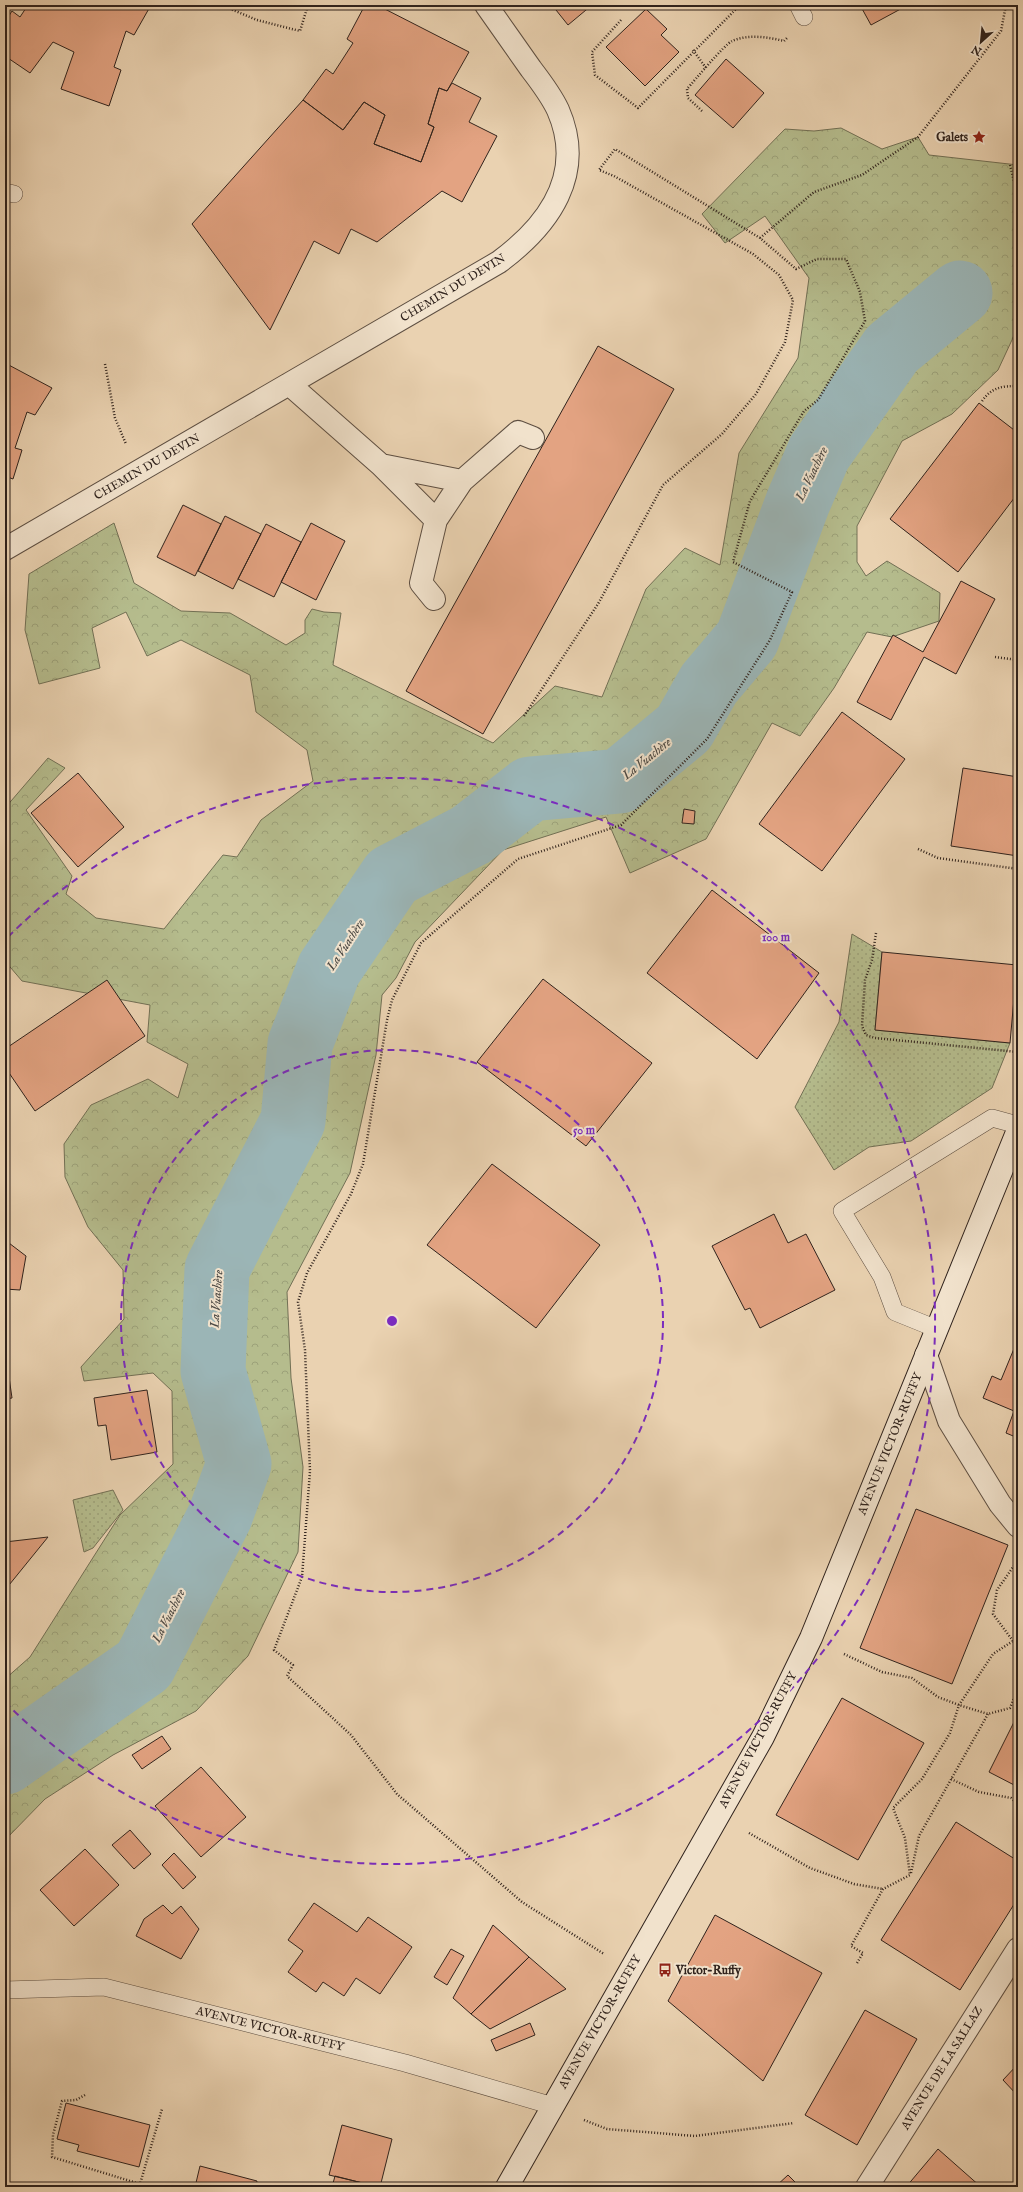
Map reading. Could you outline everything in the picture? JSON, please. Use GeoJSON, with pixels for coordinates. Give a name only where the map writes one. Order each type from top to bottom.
{"type":"FeatureCollection","features":[{"type":"Feature","properties":{"kind":"street","name":"CHEMIN DU DEVIN"},"geometry":{"type":"LineString","coordinates":[[5,549],[499,262],[534,232],[548,214],[562,190],[568,166],[567,141],[558,110],[486,5]]}},
{"type":"Feature","properties":{"kind":"street"},"geometry":{"type":"LineString","coordinates":[[288,384],[381,464],[436,520]]}},
{"type":"Feature","properties":{"kind":"street"},"geometry":{"type":"LineString","coordinates":[[434,598],[421,582],[436,520],[462,481],[518,432],[533,438]]}},
{"type":"Feature","properties":{"kind":"street"},"geometry":{"type":"LineString","coordinates":[[381,464],[462,481]]}},
{"type":"Feature","properties":{"kind":"street","name":"AVENUE VICTOR-RUFFY"},"geometry":{"type":"LineString","coordinates":[[507,2187],[763,1737],[808,1645],[1018,1130]]}},
{"type":"Feature","properties":{"kind":"street","name":"AVENUE VICTOR-RUFFY"},"geometry":{"type":"LineString","coordinates":[[926,1355],[949,1421],[1000,1504],[1018,1526]]}},
{"type":"Feature","properties":{"kind":"street","name":"AVENUE DE LA SALLAZ"},"geometry":{"type":"LineString","coordinates":[[867,2187],[1018,1949]]}},
{"type":"Feature","properties":{"kind":"lane"},"geometry":{"type":"LineString","coordinates":[[937,1329],[895,1312],[882,1277],[842,1211],[992,1118],[1018,1125]]}},
{"type":"Feature","properties":{"kind":"lane","name":"AVENUE VICTOR-RUFFY"},"geometry":{"type":"LineString","coordinates":[[5,1990],[104,1987],[405,2063],[553,2106]]}},
{"type":"Feature","properties":{"kind":"path"},"geometry":{"type":"LineString","coordinates":[[221,5],[258,20],[300,31],[308,5]]}},
{"type":"Feature","properties":{"kind":"path"},"geometry":{"type":"LineString","coordinates":[[621,20],[592,52],[595,75],[638,108],[693,50],[740,5]]}},
{"type":"Feature","properties":{"kind":"path"},"geometry":{"type":"LineString","coordinates":[[760,238],[814,192],[862,175],[918,137],[1001,31],[1006,5]]}},
{"type":"Feature","properties":{"kind":"path"},"geometry":{"type":"LineString","coordinates":[[702,111],[688,98],[687,89],[730,42],[744,38],[768,37],[784,40],[797,29],[801,11]]}},
{"type":"Feature","properties":{"kind":"path"},"geometry":{"type":"LineString","coordinates":[[693,50],[706,68]]}},
{"type":"Feature","properties":{"kind":"path"},"geometry":{"type":"LineString","coordinates":[[524,716],[598,604],[664,485],[722,434],[756,394],[785,342],[793,300],[779,275],[753,254],[614,176],[599,170],[616,149],[760,238],[796,269],[818,258],[846,260],[860,292],[865,322],[818,400],[804,411],[750,501],[732,562],[792,592],[770,640],[707,738],[622,825],[518,858],[421,943],[392,1000],[387,1020],[363,1164],[351,1194],[307,1273],[298,1302],[305,1350],[309,1422],[309,1479],[302,1577],[274,1650],[293,1665],[287,1676],[351,1735],[397,1794],[522,1902],[629,1971]]}},
{"type":"Feature","properties":{"kind":"path"},"geometry":{"type":"LineString","coordinates":[[1010,165],[1018,198]]}},
{"type":"Feature","properties":{"kind":"path"},"geometry":{"type":"LineString","coordinates":[[105,364],[115,418],[136,473]]}},
{"type":"Feature","properties":{"kind":"path"},"geometry":{"type":"LineString","coordinates":[[982,402],[987,394],[999,386],[1018,386]]}},
{"type":"Feature","properties":{"kind":"path"},"geometry":{"type":"LineString","coordinates":[[995,657],[1018,660]]}},
{"type":"Feature","properties":{"kind":"path"},"geometry":{"type":"LineString","coordinates":[[918,849],[938,858],[1018,869]]}},
{"type":"Feature","properties":{"kind":"path"},"geometry":{"type":"LineString","coordinates":[[876,933],[872,960],[865,980],[862,1026],[866,1035],[875,1038],[1018,1052]]}},
{"type":"Feature","properties":{"kind":"path"},"geometry":{"type":"LineString","coordinates":[[1013,1641],[993,1614],[997,1590],[1018,1560]]}},
{"type":"Feature","properties":{"kind":"path"},"geometry":{"type":"LineString","coordinates":[[910,1875],[905,1838],[893,1808],[922,1779],[950,1732],[959,1705],[993,1654],[1013,1641],[1018,1634]]}},
{"type":"Feature","properties":{"kind":"path"},"geometry":{"type":"LineString","coordinates":[[844,1654],[882,1672],[912,1678],[938,1697],[988,1714],[1010,1708],[1018,1688]]}},
{"type":"Feature","properties":{"kind":"path"},"geometry":{"type":"LineString","coordinates":[[857,1963],[863,1953],[851,1946],[883,1889],[910,1875],[919,1836],[988,1714]]}},
{"type":"Feature","properties":{"kind":"path"},"geometry":{"type":"LineString","coordinates":[[951,1779],[979,1792],[1011,1798],[1018,1804]]}},
{"type":"Feature","properties":{"kind":"path"},"geometry":{"type":"LineString","coordinates":[[749,1834],[810,1868],[854,1884],[883,1889]]}},
{"type":"Feature","properties":{"kind":"path"},"geometry":{"type":"LineString","coordinates":[[86,2095],[76,2100],[62,2101],[53,2135],[52,2157],[150,2187]]}},
{"type":"Feature","properties":{"kind":"path"},"geometry":{"type":"LineString","coordinates":[[140,2184],[162,2109]]}},
{"type":"Feature","properties":{"kind":"path"},"geometry":{"type":"LineString","coordinates":[[584,2120],[607,2129],[695,2136],[794,2123]]}},
{"type":"Feature","properties":{"kind":"green space"},"geometry":{"type":"Polygon","coordinates":[[[841,128],[882,149],[918,137],[929,155],[1018,165],[1018,327],[998,370],[952,414],[902,441],[857,526],[857,562],[866,576],[887,561],[940,593],[939,621],[892,637],[867,632],[834,688],[800,736],[772,723],[706,839],[630,873],[606,817],[503,850],[415,942],[396,978],[382,995],[376,1055],[350,1173],[287,1292],[291,1378],[303,1467],[298,1552],[248,1656],[196,1711],[113,1755],[45,1799],[5,1840],[5,1679],[30,1657],[120,1515],[173,1464],[172,1391],[153,1373],[84,1381],[81,1367],[124,1319],[123,1270],[88,1227],[65,1177],[64,1144],[91,1105],[148,1079],[178,1098],[188,1064],[147,1042],[150,1005],[22,981],[5,961],[5,808],[48,758],[65,768],[26,810],[72,876],[66,894],[96,918],[164,929],[223,855],[237,857],[261,820],[313,781],[307,750],[256,712],[250,675],[181,640],[147,656],[126,612],[92,628],[100,668],[39,684],[25,630],[29,574],[114,523],[134,583],[181,611],[230,613],[286,645],[305,633],[305,620],[312,609],[324,612],[341,613],[333,665],[493,743],[555,686],[602,697],[646,589],[685,548],[720,565],[739,453],[798,358],[809,278],[765,216],[725,243],[702,214],[785,129],[814,131],[841,128]]]}},
{"type":"Feature","properties":{"kind":"green space"},"geometry":{"type":"Polygon","coordinates":[[[852,934],[882,952],[875,1030],[1010,1043],[992,1088],[911,1141],[869,1147],[834,1170],[795,1107],[839,1022],[852,934]]]}},
{"type":"Feature","properties":{"kind":"green space"},"geometry":{"type":"Polygon","coordinates":[[[113,1490],[123,1510],[93,1548],[84,1552],[73,1500],[113,1490]]]}},
{"type":"Feature","properties":{"kind":"building"},"geometry":{"type":"Polygon","coordinates":[[[28,5],[151,5],[134,35],[126,31],[114,67],[121,70],[109,106],[61,89],[74,52],[53,42],[30,73],[5,56],[5,22],[12,11],[20,17],[28,5]]]}},
{"type":"Feature","properties":{"kind":"building"},"geometry":{"type":"Polygon","coordinates":[[[365,5],[377,5],[469,52],[447,91],[439,88],[428,124],[434,127],[421,162],[374,144],[385,115],[364,102],[343,130],[303,100],[326,69],[333,74],[353,43],[347,39],[365,5]]]}},
{"type":"Feature","properties":{"kind":"building"},"geometry":{"type":"Polygon","coordinates":[[[552,5],[592,5],[568,25],[552,5]]]}},
{"type":"Feature","properties":{"kind":"building"},"geometry":{"type":"Polygon","coordinates":[[[860,5],[908,5],[871,25],[860,5]]]}},
{"type":"Feature","properties":{"kind":"building"},"geometry":{"type":"Polygon","coordinates":[[[646,9],[667,29],[661,35],[679,52],[645,86],[606,47],[646,9]]]}},
{"type":"Feature","properties":{"kind":"building"},"geometry":{"type":"Polygon","coordinates":[[[726,59],[764,93],[733,128],[695,95],[726,59]]]}},
{"type":"Feature","properties":{"kind":"building"},"geometry":{"type":"Polygon","coordinates":[[[452,83],[481,98],[469,122],[497,136],[462,202],[442,191],[377,242],[351,229],[339,254],[314,241],[270,330],[192,224],[303,100],[343,130],[364,102],[385,115],[374,144],[421,162],[434,127],[428,124],[439,88],[447,91],[452,83]]]}},
{"type":"Feature","properties":{"kind":"building"},"geometry":{"type":"Polygon","coordinates":[[[598,346],[674,389],[483,734],[406,691],[598,346]]]}},
{"type":"Feature","properties":{"kind":"building"},"geometry":{"type":"Polygon","coordinates":[[[5,363],[52,388],[35,415],[27,412],[15,448],[22,450],[13,479],[5,476],[5,363]]]}},
{"type":"Feature","properties":{"kind":"building"},"geometry":{"type":"Polygon","coordinates":[[[979,403],[1018,433],[1018,493],[958,572],[890,519],[979,403]]]}},
{"type":"Feature","properties":{"kind":"building"},"geometry":{"type":"Polygon","coordinates":[[[183,505],[221,524],[195,576],[157,557],[183,505]]]}},
{"type":"Feature","properties":{"kind":"building"},"geometry":{"type":"Polygon","coordinates":[[[225,516],[261,534],[233,589],[198,571],[225,516]]]}},
{"type":"Feature","properties":{"kind":"building"},"geometry":{"type":"Polygon","coordinates":[[[311,523],[345,541],[316,600],[281,582],[311,523]]]}},
{"type":"Feature","properties":{"kind":"building"},"geometry":{"type":"Polygon","coordinates":[[[266,524],[301,542],[274,597],[238,579],[266,524]]]}},
{"type":"Feature","properties":{"kind":"building"},"geometry":{"type":"Polygon","coordinates":[[[961,581],[995,599],[956,674],[924,657],[891,720],[857,702],[893,635],[923,652],[961,581]]]}},
{"type":"Feature","properties":{"kind":"building"},"geometry":{"type":"Polygon","coordinates":[[[842,712],[905,759],[822,871],[759,824],[842,712]]]}},
{"type":"Feature","properties":{"kind":"building"},"geometry":{"type":"Polygon","coordinates":[[[963,768],[1018,777],[1018,856],[951,846],[963,768]]]}},
{"type":"Feature","properties":{"kind":"building"},"geometry":{"type":"Polygon","coordinates":[[[78,773],[124,827],[78,867],[31,813],[78,773]]]}},
{"type":"Feature","properties":{"kind":"building"},"geometry":{"type":"Polygon","coordinates":[[[684,809],[695,811],[694,824],[682,823],[684,809]]]}},
{"type":"Feature","properties":{"kind":"building"},"geometry":{"type":"Polygon","coordinates":[[[712,890],[819,973],[757,1059],[647,973],[712,890]]]}},
{"type":"Feature","properties":{"kind":"building"},"geometry":{"type":"Polygon","coordinates":[[[882,952],[1017,965],[1010,1043],[875,1030],[882,952]]]}},
{"type":"Feature","properties":{"kind":"building"},"geometry":{"type":"Polygon","coordinates":[[[543,979],[652,1063],[586,1146],[477,1062],[543,979]]]}},
{"type":"Feature","properties":{"kind":"building"},"geometry":{"type":"Polygon","coordinates":[[[107,980],[145,1036],[35,1111],[5,1067],[5,1049],[107,980]]]}},
{"type":"Feature","properties":{"kind":"building"},"geometry":{"type":"Polygon","coordinates":[[[492,1164],[600,1245],[536,1328],[427,1245],[492,1164]]]}},
{"type":"Feature","properties":{"kind":"building"},"geometry":{"type":"Polygon","coordinates":[[[774,1214],[788,1243],[806,1234],[835,1290],[760,1328],[750,1308],[745,1310],[712,1246],[774,1214]]]}},
{"type":"Feature","properties":{"kind":"building"},"geometry":{"type":"Polygon","coordinates":[[[5,1240],[26,1256],[20,1290],[5,1289],[5,1240]]]}},
{"type":"Feature","properties":{"kind":"building"},"geometry":{"type":"Polygon","coordinates":[[[1018,1339],[1018,1438],[1006,1433],[1014,1411],[983,1398],[992,1376],[1001,1380],[1018,1339]]]}},
{"type":"Feature","properties":{"kind":"building"},"geometry":{"type":"Polygon","coordinates":[[[5,1349],[12,1398],[5,1399],[5,1349]]]}},
{"type":"Feature","properties":{"kind":"building"},"geometry":{"type":"Polygon","coordinates":[[[147,1390],[157,1452],[111,1460],[106,1425],[98,1426],[94,1398],[147,1390]]]}},
{"type":"Feature","properties":{"kind":"building"},"geometry":{"type":"Polygon","coordinates":[[[916,1509],[1008,1545],[952,1684],[860,1648],[916,1509]]]}},
{"type":"Feature","properties":{"kind":"building"},"geometry":{"type":"Polygon","coordinates":[[[48,1537],[5,1590],[5,1542],[48,1537]]]}},
{"type":"Feature","properties":{"kind":"building"},"geometry":{"type":"Polygon","coordinates":[[[842,1698],[924,1743],[858,1860],[776,1815],[842,1698]]]}},
{"type":"Feature","properties":{"kind":"building"},"geometry":{"type":"Polygon","coordinates":[[[1018,1714],[1018,1787],[989,1772],[1018,1714]]]}},
{"type":"Feature","properties":{"kind":"building"},"geometry":{"type":"Polygon","coordinates":[[[162,1736],[171,1749],[142,1769],[132,1755],[162,1736]]]}},
{"type":"Feature","properties":{"kind":"building"},"geometry":{"type":"Polygon","coordinates":[[[201,1767],[246,1817],[201,1857],[155,1806],[201,1767]]]}},
{"type":"Feature","properties":{"kind":"building"},"geometry":{"type":"Polygon","coordinates":[[[956,1822],[1018,1861],[1018,1898],[960,1990],[881,1940],[956,1822]]]}},
{"type":"Feature","properties":{"kind":"building"},"geometry":{"type":"Polygon","coordinates":[[[130,1830],[151,1854],[134,1869],[112,1845],[130,1830]]]}},
{"type":"Feature","properties":{"kind":"building"},"geometry":{"type":"Polygon","coordinates":[[[85,1849],[119,1885],[74,1926],[40,1890],[85,1849]]]}},
{"type":"Feature","properties":{"kind":"building"},"geometry":{"type":"Polygon","coordinates":[[[174,1853],[196,1877],[183,1889],[162,1865],[174,1853]]]}},
{"type":"Feature","properties":{"kind":"building"},"geometry":{"type":"Polygon","coordinates":[[[314,1903],[357,1932],[368,1917],[412,1947],[380,1994],[356,1978],[344,1996],[323,1982],[316,1992],[288,1972],[303,1951],[288,1940],[314,1903]]]}},
{"type":"Feature","properties":{"kind":"building"},"geometry":{"type":"Polygon","coordinates":[[[163,1905],[172,1914],[181,1906],[199,1929],[181,1959],[136,1936],[144,1919],[163,1905]]]}},
{"type":"Feature","properties":{"kind":"building"},"geometry":{"type":"Polygon","coordinates":[[[715,1915],[822,1973],[763,2081],[668,2001],[715,1915]]]}},
{"type":"Feature","properties":{"kind":"building"},"geometry":{"type":"Polygon","coordinates":[[[493,1925],[529,1957],[471,2014],[453,1998],[493,1925]]]}},
{"type":"Feature","properties":{"kind":"building"},"geometry":{"type":"Polygon","coordinates":[[[451,1949],[464,1956],[447,1985],[434,1977],[451,1949]]]}},
{"type":"Feature","properties":{"kind":"building"},"geometry":{"type":"Polygon","coordinates":[[[529,1957],[566,1989],[490,2029],[471,2014],[529,1957]]]}},
{"type":"Feature","properties":{"kind":"building"},"geometry":{"type":"Polygon","coordinates":[[[865,2010],[917,2039],[857,2145],[805,2115],[865,2010]]]}},
{"type":"Feature","properties":{"kind":"building"},"geometry":{"type":"Polygon","coordinates":[[[530,2023],[535,2035],[496,2051],[491,2040],[530,2023]]]}},
{"type":"Feature","properties":{"kind":"building"},"geometry":{"type":"Polygon","coordinates":[[[1018,2064],[1018,2096],[1003,2080],[1018,2064]]]}},
{"type":"Feature","properties":{"kind":"building"},"geometry":{"type":"Polygon","coordinates":[[[66,2103],[150,2125],[139,2167],[77,2151],[79,2145],[57,2139],[66,2103]]]}},
{"type":"Feature","properties":{"kind":"building"},"geometry":{"type":"Polygon","coordinates":[[[342,2125],[392,2139],[380,2187],[329,2175],[342,2125]]]}},
{"type":"Feature","properties":{"kind":"building"},"geometry":{"type":"Polygon","coordinates":[[[938,2149],[981,2187],[906,2187],[938,2149]]]}},
{"type":"Feature","properties":{"kind":"building"},"geometry":{"type":"Polygon","coordinates":[[[200,2166],[257,2181],[256,2187],[195,2187],[200,2166]]]}},
{"type":"Feature","properties":{"kind":"building"},"geometry":{"type":"Polygon","coordinates":[[[788,2175],[800,2187],[775,2187],[788,2175]]]}},
{"type":"Feature","properties":{"kind":"building"},"geometry":{"type":"Polygon","coordinates":[[[335,2176],[378,2187],[332,2187],[335,2176]]]}},
{"type":"Feature","properties":{"kind":"waterway","name":"La Vuachère"},"geometry":{"type":"LineString","coordinates":[[5,1762],[144,1665],[220,1516],[239,1464],[213,1371],[217,1269],[293,1121],[300,1044],[329,969],[392,876],[471,835],[530,789],[620,781],[684,728],[709,684],[747,639],[798,502],[819,453],[892,349],[960,293]]}},
{"type":"Feature","properties":{"kind":"place","name":"Galets"},"geometry":{"type":"Point","coordinates":[979,137]}},
{"type":"Feature","properties":{"kind":"place","name":"Victor-Ruffy"},"geometry":{"type":"Point","coordinates":[665,1970]}}]}
